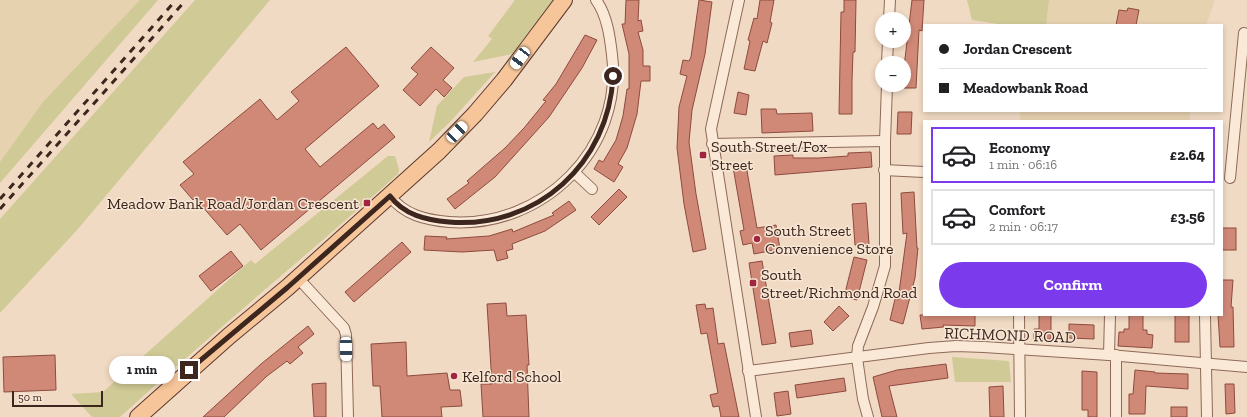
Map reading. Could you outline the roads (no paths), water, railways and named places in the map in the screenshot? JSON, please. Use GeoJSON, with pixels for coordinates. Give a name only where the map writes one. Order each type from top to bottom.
{"type":"FeatureCollection","features":[{"type":"Feature","properties":{"kind":"main road"},"geometry":{"type":"LineString","coordinates":[[138,417],[201,360],[298,278],[440,151],[475,114],[504,80],[564,0]]}},
{"type":"Feature","properties":{"kind":"street"},"geometry":{"type":"LineString","coordinates":[[390,196],[396,205],[408,213],[424,219],[452,222],[475,222],[506,215],[522,209],[558,188],[575,173],[589,156],[600,136],[610,105],[614,66],[610,36],[596,0]]}},
{"type":"Feature","properties":{"kind":"street"},"geometry":{"type":"LineString","coordinates":[[739,0],[713,113],[711,129],[712,144],[756,417]]}},
{"type":"Feature","properties":{"kind":"street"},"geometry":{"type":"LineString","coordinates":[[889,12],[890,0]]}},
{"type":"Feature","properties":{"kind":"street"},"geometry":{"type":"LineString","coordinates":[[1230,178],[1244,72],[1244,33]]}},
{"type":"Feature","properties":{"kind":"street"},"geometry":{"type":"LineString","coordinates":[[868,417],[863,399],[857,358],[858,346],[875,300],[885,266],[884,140],[887,92]]}},
{"type":"Feature","properties":{"kind":"street"},"geometry":{"type":"LineString","coordinates":[[712,144],[884,140]]}},
{"type":"Feature","properties":{"kind":"street"},"geometry":{"type":"LineString","coordinates":[[884,170],[923,172]]}},
{"type":"Feature","properties":{"kind":"street"},"geometry":{"type":"LineString","coordinates":[[575,173],[592,189]]}},
{"type":"Feature","properties":{"kind":"street"},"geometry":{"type":"LineString","coordinates":[[298,278],[344,328],[346,335],[348,417]]}},
{"type":"Feature","properties":{"kind":"street"},"geometry":{"type":"LineString","coordinates":[[1019,316],[1020,417]]}},
{"type":"Feature","properties":{"kind":"street"},"geometry":{"type":"LineString","coordinates":[[1110,316],[1116,417]]}},
{"type":"Feature","properties":{"kind":"street"},"geometry":{"type":"LineString","coordinates":[[1205,316],[1207,417]]}},
{"type":"Feature","properties":{"kind":"street","name":"RICHMOND ROAD"},"geometry":{"type":"LineString","coordinates":[[748,371],[929,348],[956,346],[1113,355],[1247,367]]}},
{"type":"Feature","properties":{"kind":"railway"},"geometry":{"type":"LineString","coordinates":[[0,199],[176,0]]}},
{"type":"Feature","properties":{"kind":"railway"},"geometry":{"type":"LineString","coordinates":[[0,209],[186,0]]}},
{"type":"Feature","properties":{"kind":"place","name":"South Street/Fox Street"},"geometry":{"type":"Point","coordinates":[703,155]}},
{"type":"Feature","properties":{"kind":"place","name":"Meadow Bank Road/Jordan Crescent"},"geometry":{"type":"Point","coordinates":[367,203]}},
{"type":"Feature","properties":{"kind":"place","name":"South Street Convenience Store"},"geometry":{"type":"Point","coordinates":[757,239]}},
{"type":"Feature","properties":{"kind":"place","name":"South Street/Richmond Road"},"geometry":{"type":"Point","coordinates":[753,283]}},
{"type":"Feature","properties":{"kind":"place","name":"Kelford School"},"geometry":{"type":"Point","coordinates":[454,376]}}]}
